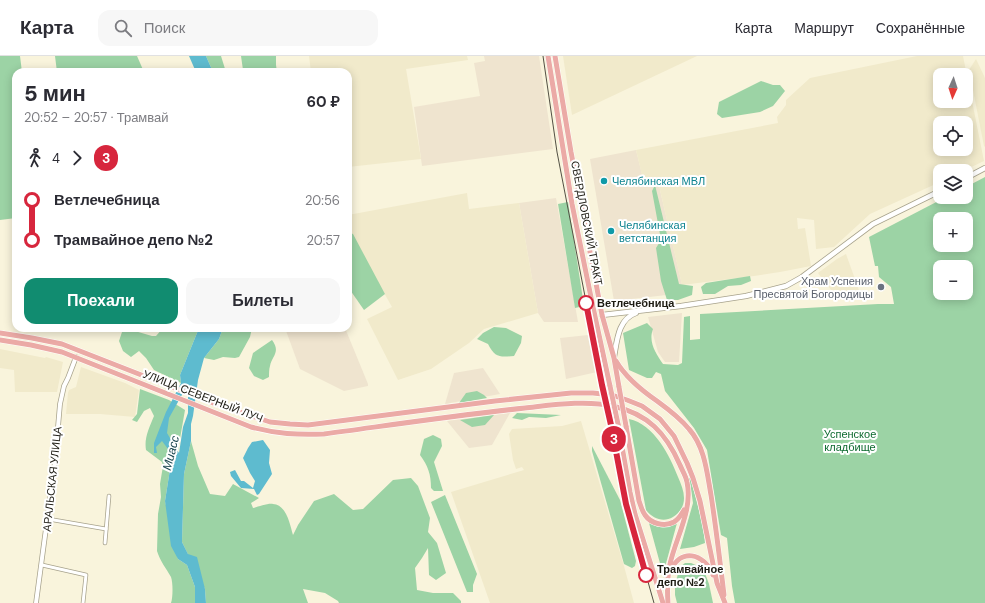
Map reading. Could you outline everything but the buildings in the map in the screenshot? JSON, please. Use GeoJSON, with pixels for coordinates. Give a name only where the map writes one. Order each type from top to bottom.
{"type":"FeatureCollection","features":[{"type":"Feature","properties":{"kind":"main road","name":"СВЕРДЛОВСКИЙ ТРАКТ"},"geometry":{"type":"LineString","coordinates":[[548,56],[572,204],[618,424],[630,492],[635,514],[663,603]]}},
{"type":"Feature","properties":{"kind":"main road","name":"СВЕРДЛОВСКИЙ ТРАКТ"},"geometry":{"type":"LineString","coordinates":[[555,56],[572,160],[602,315],[614,358],[639,501],[646,516],[651,521],[659,524],[666,524],[673,522],[681,516],[686,507],[688,498]]}},
{"type":"Feature","properties":{"kind":"main road"},"geometry":{"type":"LineString","coordinates":[[973,174],[985,168]]}},
{"type":"Feature","properties":{"kind":"main road"},"geometry":{"type":"LineString","coordinates":[[595,316],[642,311],[746,296],[786,286],[802,277],[873,224],[933,194]]}},
{"type":"Feature","properties":{"kind":"main road"},"geometry":{"type":"LineString","coordinates":[[614,358],[618,336],[626,318],[632,314],[642,311]]}},
{"type":"Feature","properties":{"kind":"main road","name":"УЛИЦА СЕВЕРНЫЙ ЛУЧ"},"geometry":{"type":"LineString","coordinates":[[0,333],[62,344],[213,403],[270,422],[308,425],[495,401],[571,393],[612,395],[627,400],[642,406],[660,419],[674,436],[687,463],[700,501],[717,583]]}},
{"type":"Feature","properties":{"kind":"main road","name":"УЛИЦА СЕВЕРНЫЙ ЛУЧ"},"geometry":{"type":"LineString","coordinates":[[0,340],[48,348],[76,357],[251,427],[286,434],[324,434],[504,410],[572,404],[612,406],[627,410],[640,416],[654,426],[668,441],[678,459],[687,481],[688,498]]}},
{"type":"Feature","properties":{"kind":"main road","name":"СВЕРДЛОВСКИЙ ТРАКТ"},"geometry":{"type":"LineString","coordinates":[[614,358],[630,380],[670,410],[690,429],[701,449],[715,518],[725,603]]}},
{"type":"Feature","properties":{"kind":"main road"},"geometry":{"type":"LineString","coordinates":[[668,603],[667,582],[670,563],[686,512],[688,498]]}},
{"type":"Feature","properties":{"kind":"main road"},"geometry":{"type":"LineString","coordinates":[[667,582],[671,569],[682,557],[689,555],[700,558],[712,571],[725,603]]}},
{"type":"Feature","properties":{"kind":"street","name":"АРАЛЬСКАЯ УЛИЦА"},"geometry":{"type":"LineString","coordinates":[[36,603],[55,461],[60,404],[64,386],[76,357]]}},
{"type":"Feature","properties":{"kind":"street"},"geometry":{"type":"LineString","coordinates":[[105,543],[109,496]]}},
{"type":"Feature","properties":{"kind":"street"},"geometry":{"type":"LineString","coordinates":[[48,519],[106,529]]}},
{"type":"Feature","properties":{"kind":"street"},"geometry":{"type":"LineString","coordinates":[[42,565],[86,574],[83,603]]}},
{"type":"Feature","properties":{"kind":"shaded area"},"geometry":{"type":"Polygon","coordinates":[[[309,56],[467,56],[468,60],[406,69],[421,159],[352,167],[352,68],[310,68],[309,56]]]}},
{"type":"Feature","properties":{"kind":"shaded area"},"geometry":{"type":"Polygon","coordinates":[[[484,56],[539,56],[553,149],[422,166],[414,107],[480,96],[474,63],[485,61],[484,56]]]}},
{"type":"Feature","properties":{"kind":"shaded area"},"geometry":{"type":"Polygon","coordinates":[[[563,56],[697,56],[572,115],[563,56]]]}},
{"type":"Feature","properties":{"kind":"shaded area"},"geometry":{"type":"Polygon","coordinates":[[[917,56],[963,56],[965,68],[933,68],[933,108],[973,108],[973,106],[984,161],[973,166],[973,164],[933,164],[933,185],[870,214],[834,247],[816,249],[814,220],[797,218],[798,229],[805,228],[811,266],[754,276],[682,285],[657,177],[643,179],[636,150],[778,123],[777,117],[786,105],[786,100],[810,78],[917,56]]]}},
{"type":"Feature","properties":{"kind":"shaded area"},"geometry":{"type":"Polygon","coordinates":[[[976,59],[985,78],[985,147],[973,90],[973,68],[970,68],[976,59]]]}},
{"type":"Feature","properties":{"kind":"shaded area","name":"Ветлечебница"},"geometry":{"type":"Polygon","coordinates":[[[636,150],[643,178],[657,177],[684,293],[614,301],[590,159],[636,150]]]}},
{"type":"Feature","properties":{"kind":"shaded area"},"geometry":{"type":"Polygon","coordinates":[[[467,193],[469,209],[519,203],[538,313],[484,329],[469,343],[431,369],[398,380],[367,319],[392,307],[352,236],[352,214],[467,193]]]}},
{"type":"Feature","properties":{"kind":"shaded area"},"geometry":{"type":"Polygon","coordinates":[[[556,198],[578,322],[544,322],[538,313],[519,203],[556,198]]]}},
{"type":"Feature","properties":{"kind":"shaded area"},"geometry":{"type":"Polygon","coordinates":[[[846,254],[860,293],[835,295],[818,273],[846,254]]]}},
{"type":"Feature","properties":{"kind":"shaded area"},"geometry":{"type":"Polygon","coordinates":[[[682,313],[679,362],[665,362],[658,352],[648,317],[682,313]]]}},
{"type":"Feature","properties":{"kind":"shaded area"},"geometry":{"type":"Polygon","coordinates":[[[286,332],[347,332],[368,386],[344,391],[300,369],[286,332]]]}},
{"type":"Feature","properties":{"kind":"shaded area"},"geometry":{"type":"Polygon","coordinates":[[[588,335],[597,372],[566,379],[560,338],[588,335]]]}},
{"type":"Feature","properties":{"kind":"shaded area"},"geometry":{"type":"Polygon","coordinates":[[[0,349],[46,357],[63,362],[57,392],[15,392],[14,370],[0,368],[0,349]]]}},
{"type":"Feature","properties":{"kind":"shaded area"},"geometry":{"type":"Polygon","coordinates":[[[81,367],[125,383],[139,390],[135,417],[100,414],[66,414],[68,393],[69,390],[76,387],[81,367]]]}},
{"type":"Feature","properties":{"kind":"shaded area"},"geometry":{"type":"Polygon","coordinates":[[[483,368],[500,394],[445,404],[454,373],[483,368]]]}},
{"type":"Feature","properties":{"kind":"shaded area"},"geometry":{"type":"Polygon","coordinates":[[[510,413],[492,445],[469,448],[447,421],[510,413]]]}},
{"type":"Feature","properties":{"kind":"shaded area"},"geometry":{"type":"Polygon","coordinates":[[[581,421],[634,603],[490,603],[451,492],[524,470],[522,467],[516,469],[513,460],[509,434],[512,429],[562,426],[581,421]]]}},
{"type":"Feature","properties":{"kind":"green space"},"geometry":{"type":"Polygon","coordinates":[[[0,56],[20,56],[22,68],[12,68],[12,218],[0,220],[0,56]]]}},
{"type":"Feature","properties":{"kind":"green space"},"geometry":{"type":"Polygon","coordinates":[[[55,56],[137,56],[142,68],[56,68],[55,56]]]}},
{"type":"Feature","properties":{"kind":"green space"},"geometry":{"type":"Polygon","coordinates":[[[206,56],[221,56],[225,68],[211,68],[206,56]]]}},
{"type":"Feature","properties":{"kind":"green space"},"geometry":{"type":"Polygon","coordinates":[[[241,56],[276,56],[276,68],[243,68],[241,56]]]}},
{"type":"Feature","properties":{"kind":"green space"},"geometry":{"type":"Polygon","coordinates":[[[761,81],[773,85],[780,85],[785,91],[773,106],[760,112],[722,118],[717,114],[719,102],[761,81]]]}},
{"type":"Feature","properties":{"kind":"green space","name":"Успенское кладбище"},"geometry":{"type":"Polygon","coordinates":[[[985,177],[985,603],[735,603],[727,538],[721,535],[707,450],[694,428],[665,391],[661,374],[656,372],[652,378],[647,378],[629,370],[623,333],[647,323],[653,329],[651,339],[652,343],[655,352],[663,364],[678,365],[682,363],[684,317],[690,316],[690,340],[700,339],[700,314],[894,304],[891,287],[879,277],[878,266],[875,266],[869,237],[933,204],[973,204],[973,183],[985,177]]]}},
{"type":"Feature","properties":{"kind":"green space"},"geometry":{"type":"Polygon","coordinates":[[[655,185],[679,284],[693,286],[692,295],[678,300],[667,300],[661,281],[656,248],[661,240],[652,191],[655,185]]]}},
{"type":"Feature","properties":{"kind":"green space"},"geometry":{"type":"Polygon","coordinates":[[[568,202],[584,306],[575,308],[558,204],[568,202]]]}},
{"type":"Feature","properties":{"kind":"green space"},"geometry":{"type":"Polygon","coordinates":[[[352,234],[385,294],[364,310],[352,293],[352,234]]]}},
{"type":"Feature","properties":{"kind":"green space"},"geometry":{"type":"Polygon","coordinates":[[[750,276],[751,281],[741,285],[728,286],[715,294],[703,294],[701,287],[706,283],[750,276]]]}},
{"type":"Feature","properties":{"kind":"green space"},"geometry":{"type":"Polygon","coordinates":[[[494,327],[506,328],[522,336],[521,343],[514,356],[498,356],[493,352],[488,344],[477,339],[483,333],[494,327]]]}},
{"type":"Feature","properties":{"kind":"green space"},"geometry":{"type":"Polygon","coordinates":[[[122,332],[138,332],[156,336],[160,332],[197,332],[180,375],[181,383],[154,370],[139,351],[131,357],[123,351],[119,341],[122,332]]]}},
{"type":"Feature","properties":{"kind":"green space"},"geometry":{"type":"Polygon","coordinates":[[[222,332],[251,332],[239,357],[223,357],[214,360],[204,358],[219,339],[222,332]]]}},
{"type":"Feature","properties":{"kind":"green space"},"geometry":{"type":"Polygon","coordinates":[[[272,340],[275,344],[276,351],[271,363],[269,377],[263,380],[254,376],[249,368],[253,353],[272,340]]]}},
{"type":"Feature","properties":{"kind":"green space"},"geometry":{"type":"Polygon","coordinates":[[[140,389],[169,400],[185,410],[178,450],[163,460],[170,458],[171,463],[165,501],[178,559],[187,565],[195,587],[195,603],[171,603],[171,577],[161,561],[157,551],[158,514],[161,497],[160,484],[163,466],[162,462],[146,450],[146,437],[154,416],[150,408],[144,411],[137,422],[132,420],[137,414],[140,389]]]}},
{"type":"Feature","properties":{"kind":"green space"},"geometry":{"type":"Polygon","coordinates":[[[477,391],[487,398],[459,403],[466,393],[477,391]]]}},
{"type":"Feature","properties":{"kind":"green space"},"geometry":{"type":"Polygon","coordinates":[[[517,413],[561,415],[546,418],[529,417],[522,420],[512,418],[517,413]]]}},
{"type":"Feature","properties":{"kind":"green space"},"geometry":{"type":"Polygon","coordinates":[[[494,415],[485,425],[472,427],[460,420],[494,415]]]}},
{"type":"Feature","properties":{"kind":"green space"},"geometry":{"type":"Polygon","coordinates":[[[629,419],[646,427],[660,442],[666,451],[680,482],[684,495],[683,505],[677,514],[669,519],[659,519],[654,517],[646,510],[629,419]]]}},
{"type":"Feature","properties":{"kind":"green space"},"geometry":{"type":"Polygon","coordinates":[[[433,435],[441,439],[442,446],[434,462],[443,491],[434,491],[431,488],[428,470],[420,455],[424,439],[433,435]]]}},
{"type":"Feature","properties":{"kind":"green space"},"geometry":{"type":"Polygon","coordinates":[[[191,441],[198,466],[210,494],[225,496],[233,484],[259,498],[251,503],[253,508],[268,504],[278,505],[287,516],[293,535],[314,501],[334,494],[353,510],[363,509],[393,480],[411,478],[418,486],[430,518],[428,532],[437,543],[446,573],[436,580],[429,575],[428,548],[415,568],[417,590],[433,593],[453,593],[461,601],[461,603],[339,603],[325,593],[303,589],[308,603],[206,603],[205,589],[182,542],[184,474],[191,441]]]}},
{"type":"Feature","properties":{"kind":"green space"},"geometry":{"type":"Polygon","coordinates":[[[592,446],[620,500],[636,561],[635,566],[632,568],[624,564],[592,451],[592,446]]]}},
{"type":"Feature","properties":{"kind":"green space"},"geometry":{"type":"Polygon","coordinates":[[[690,478],[701,519],[705,543],[694,547],[680,549],[693,503],[690,478]]]}},
{"type":"Feature","properties":{"kind":"green space"},"geometry":{"type":"Polygon","coordinates":[[[445,495],[477,574],[473,585],[473,592],[467,592],[431,502],[445,495]]]}},
{"type":"Feature","properties":{"kind":"green space"},"geometry":{"type":"Polygon","coordinates":[[[649,523],[663,527],[677,523],[665,567],[664,578],[649,523]]]}},
{"type":"Feature","properties":{"kind":"green space"},"geometry":{"type":"Polygon","coordinates":[[[685,563],[691,563],[703,568],[709,584],[713,603],[677,603],[675,584],[680,567],[685,563]]]}},
{"type":"Feature","properties":{"kind":"water"},"geometry":{"type":"Polygon","coordinates":[[[189,56],[206,56],[211,68],[194,68],[189,56]]]}},
{"type":"Feature","properties":{"kind":"water","name":"Миасс"},"geometry":{"type":"Polygon","coordinates":[[[197,332],[222,332],[219,339],[204,358],[198,380],[191,424],[191,441],[184,474],[182,542],[188,554],[197,557],[205,589],[206,603],[195,603],[195,587],[187,565],[178,559],[171,546],[165,501],[171,463],[168,449],[162,441],[156,447],[157,453],[154,453],[154,443],[166,412],[181,383],[180,375],[197,332]],[[188,384],[169,418],[167,433],[179,453],[183,427],[188,413],[188,384]]]}},
{"type":"Feature","properties":{"kind":"water"},"geometry":{"type":"Polygon","coordinates":[[[263,440],[270,450],[269,463],[272,474],[257,495],[254,489],[241,488],[231,476],[230,472],[235,470],[241,481],[244,481],[253,488],[255,481],[243,458],[252,442],[263,440]]]}},
{"type":"Feature","properties":{"kind":"tram line"},"geometry":{"type":"LineString","coordinates":[[543,56],[557,152],[626,504],[654,603]]}},
{"type":"Feature","properties":{"kind":"tram line","name":"3"},"geometry":{"type":"LineString","coordinates":[[586,303],[626,504],[646,575]]}},
{"type":"Feature","properties":{"kind":"place","name":"Челябинская МВЛ"},"geometry":{"type":"Point","coordinates":[604,181]}},
{"type":"Feature","properties":{"kind":"place","name":"Челябинская ветстанция"},"geometry":{"type":"Point","coordinates":[611,231]}},
{"type":"Feature","properties":{"kind":"place","name":"Храм Успения Пресвятой Богородицы"},"geometry":{"type":"Point","coordinates":[881,287]}},
{"type":"Feature","properties":{"kind":"place","name":"Ветлечебница"},"geometry":{"type":"Point","coordinates":[586,303]}},
{"type":"Feature","properties":{"kind":"place","name":"Трамвайное депо №2"},"geometry":{"type":"Point","coordinates":[646,575]}}]}
